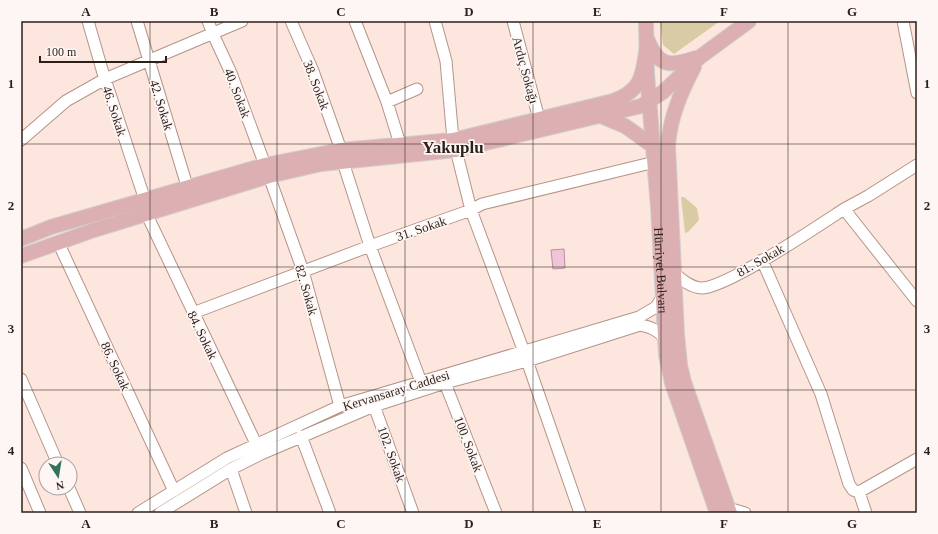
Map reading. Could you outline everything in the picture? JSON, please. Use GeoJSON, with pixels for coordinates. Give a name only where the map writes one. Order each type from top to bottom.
{"type":"FeatureCollection","features":[{"type":"Feature","properties":{"kind":"main road"},"geometry":{"type":"LineString","coordinates":[[635,21],[647,32],[653,54],[661,61],[670,64],[678,64],[700,57]]}},
{"type":"Feature","properties":{"kind":"main road"},"geometry":{"type":"LineString","coordinates":[[342,156],[454,145],[632,109],[649,102],[663,92],[700,57],[748,21]]}},
{"type":"Feature","properties":{"kind":"main road"},"geometry":{"type":"LineString","coordinates":[[21,240],[51,227],[188,189],[267,171],[400,144],[454,145],[539,119],[613,101],[627,96],[640,82],[647,32]]}},
{"type":"Feature","properties":{"kind":"main road","name":"Hürriyet Bulvarı"},"geometry":{"type":"LineString","coordinates":[[647,32],[647,74],[655,162],[666,355],[672,383],[725,512]]}},
{"type":"Feature","properties":{"kind":"main road","name":"Hürriyet Bulvarı"},"geometry":{"type":"LineString","coordinates":[[700,57],[680,96],[670,127],[668,166],[673,272],[680,364],[684,382],[725,512]]}},
{"type":"Feature","properties":{"kind":"main road"},"geometry":{"type":"LineString","coordinates":[[601,116],[625,126],[653,146]]}},
{"type":"Feature","properties":{"kind":"main road"},"geometry":{"type":"LineString","coordinates":[[21,256],[58,242],[147,215],[267,171]]}},
{"type":"Feature","properties":{"kind":"main road"},"geometry":{"type":"LineString","coordinates":[[145,200],[147,215]]}},
{"type":"Feature","properties":{"kind":"street","name":"46. Sokak"},"geometry":{"type":"LineString","coordinates":[[88,21],[105,79],[145,200]]}},
{"type":"Feature","properties":{"kind":"street","name":"42. Sokak"},"geometry":{"type":"LineString","coordinates":[[137,21],[188,189]]}},
{"type":"Feature","properties":{"kind":"street","name":"40. Sokak"},"geometry":{"type":"LineString","coordinates":[[208,21],[232,73],[267,171]]}},
{"type":"Feature","properties":{"kind":"street"},"geometry":{"type":"LineString","coordinates":[[21,140],[66,101],[105,79],[242,21]]}},
{"type":"Feature","properties":{"kind":"street","name":"38. Sokak"},"geometry":{"type":"LineString","coordinates":[[291,21],[312,71],[342,156],[370,246],[421,382]]}},
{"type":"Feature","properties":{"kind":"street"},"geometry":{"type":"LineString","coordinates":[[355,21],[387,102],[400,144]]}},
{"type":"Feature","properties":{"kind":"street"},"geometry":{"type":"LineString","coordinates":[[435,21],[446,61],[454,145],[471,210],[526,357],[580,513]]}},
{"type":"Feature","properties":{"kind":"street","name":"Ardıç Sokağı"},"geometry":{"type":"LineString","coordinates":[[513,21],[539,119]]}},
{"type":"Feature","properties":{"kind":"street"},"geometry":{"type":"LineString","coordinates":[[903,21],[917,93]]}},
{"type":"Feature","properties":{"kind":"street"},"geometry":{"type":"LineString","coordinates":[[387,102],[418,89]]}},
{"type":"Feature","properties":{"kind":"street","name":"31. Sokak"},"geometry":{"type":"LineString","coordinates":[[193,313],[370,246],[471,210],[482,204],[655,162]]}},
{"type":"Feature","properties":{"kind":"street","name":"81. Sokak"},"geometry":{"type":"LineString","coordinates":[[673,272],[686,283],[701,288],[713,286],[762,260],[917,165]]}},
{"type":"Feature","properties":{"kind":"street","name":"82. Sokak"},"geometry":{"type":"LineString","coordinates":[[267,171],[303,271],[340,406]]}},
{"type":"Feature","properties":{"kind":"street"},"geometry":{"type":"LineString","coordinates":[[844,209],[917,301]]}},
{"type":"Feature","properties":{"kind":"street","name":"84. Sokak"},"geometry":{"type":"LineString","coordinates":[[147,215],[258,449]]}},
{"type":"Feature","properties":{"kind":"street","name":"86. Sokak"},"geometry":{"type":"LineString","coordinates":[[58,242],[174,491]]}},
{"type":"Feature","properties":{"kind":"street"},"geometry":{"type":"LineString","coordinates":[[762,260],[821,394],[849,484],[853,490],[859,492],[917,459]]}},
{"type":"Feature","properties":{"kind":"street","name":"Kervansaray Caddesi"},"geometry":{"type":"LineString","coordinates":[[526,357],[639,317],[656,307],[663,296]]}},
{"type":"Feature","properties":{"kind":"street","name":"Kervansaray Caddesi"},"geometry":{"type":"LineString","coordinates":[[138,513],[160,510],[231,469],[258,449],[340,406],[373,401],[445,379],[640,325],[659,331],[665,338]]}},
{"type":"Feature","properties":{"kind":"street"},"geometry":{"type":"LineString","coordinates":[[21,379],[55,456]]}},
{"type":"Feature","properties":{"kind":"street","name":"Kervansaray Caddesi"},"geometry":{"type":"LineString","coordinates":[[160,510],[174,491],[227,458],[301,436],[373,401],[421,382],[445,379]]}},
{"type":"Feature","properties":{"kind":"street","name":"100. Sokak"},"geometry":{"type":"LineString","coordinates":[[445,379],[496,513]]}},
{"type":"Feature","properties":{"kind":"street","name":"102. Sokak"},"geometry":{"type":"LineString","coordinates":[[373,401],[413,513]]}},
{"type":"Feature","properties":{"kind":"street"},"geometry":{"type":"LineString","coordinates":[[301,436],[330,513]]}},
{"type":"Feature","properties":{"kind":"street"},"geometry":{"type":"LineString","coordinates":[[21,468],[40,513]]}},
{"type":"Feature","properties":{"kind":"street"},"geometry":{"type":"LineString","coordinates":[[231,469],[246,513]]}},
{"type":"Feature","properties":{"kind":"street"},"geometry":{"type":"LineString","coordinates":[[859,492],[866,513]]}},
{"type":"Feature","properties":{"kind":"street"},"geometry":{"type":"LineString","coordinates":[[73,496],[80,513]]}},
{"type":"Feature","properties":{"kind":"street"},"geometry":{"type":"LineString","coordinates":[[725,512],[735,510],[745,513]]}},
{"type":"Feature","properties":{"kind":"shaded area"},"geometry":{"type":"Polygon","coordinates":[[[660,21],[720,21],[674,54],[663,45],[660,21]]]}},
{"type":"Feature","properties":{"kind":"shaded area"},"geometry":{"type":"Polygon","coordinates":[[[681,197],[684,197],[697,208],[699,220],[688,232],[685,233],[681,197]]]}},
{"type":"Feature","properties":{"kind":"shaded area"},"geometry":{"type":"Polygon","coordinates":[[[564,249],[565,268],[553,269],[551,250],[564,249]]]}},
{"type":"Feature","properties":{"kind":"district","name":"Yakuplu"},"geometry":{"type":"Point","coordinates":[453,147]}}]}
